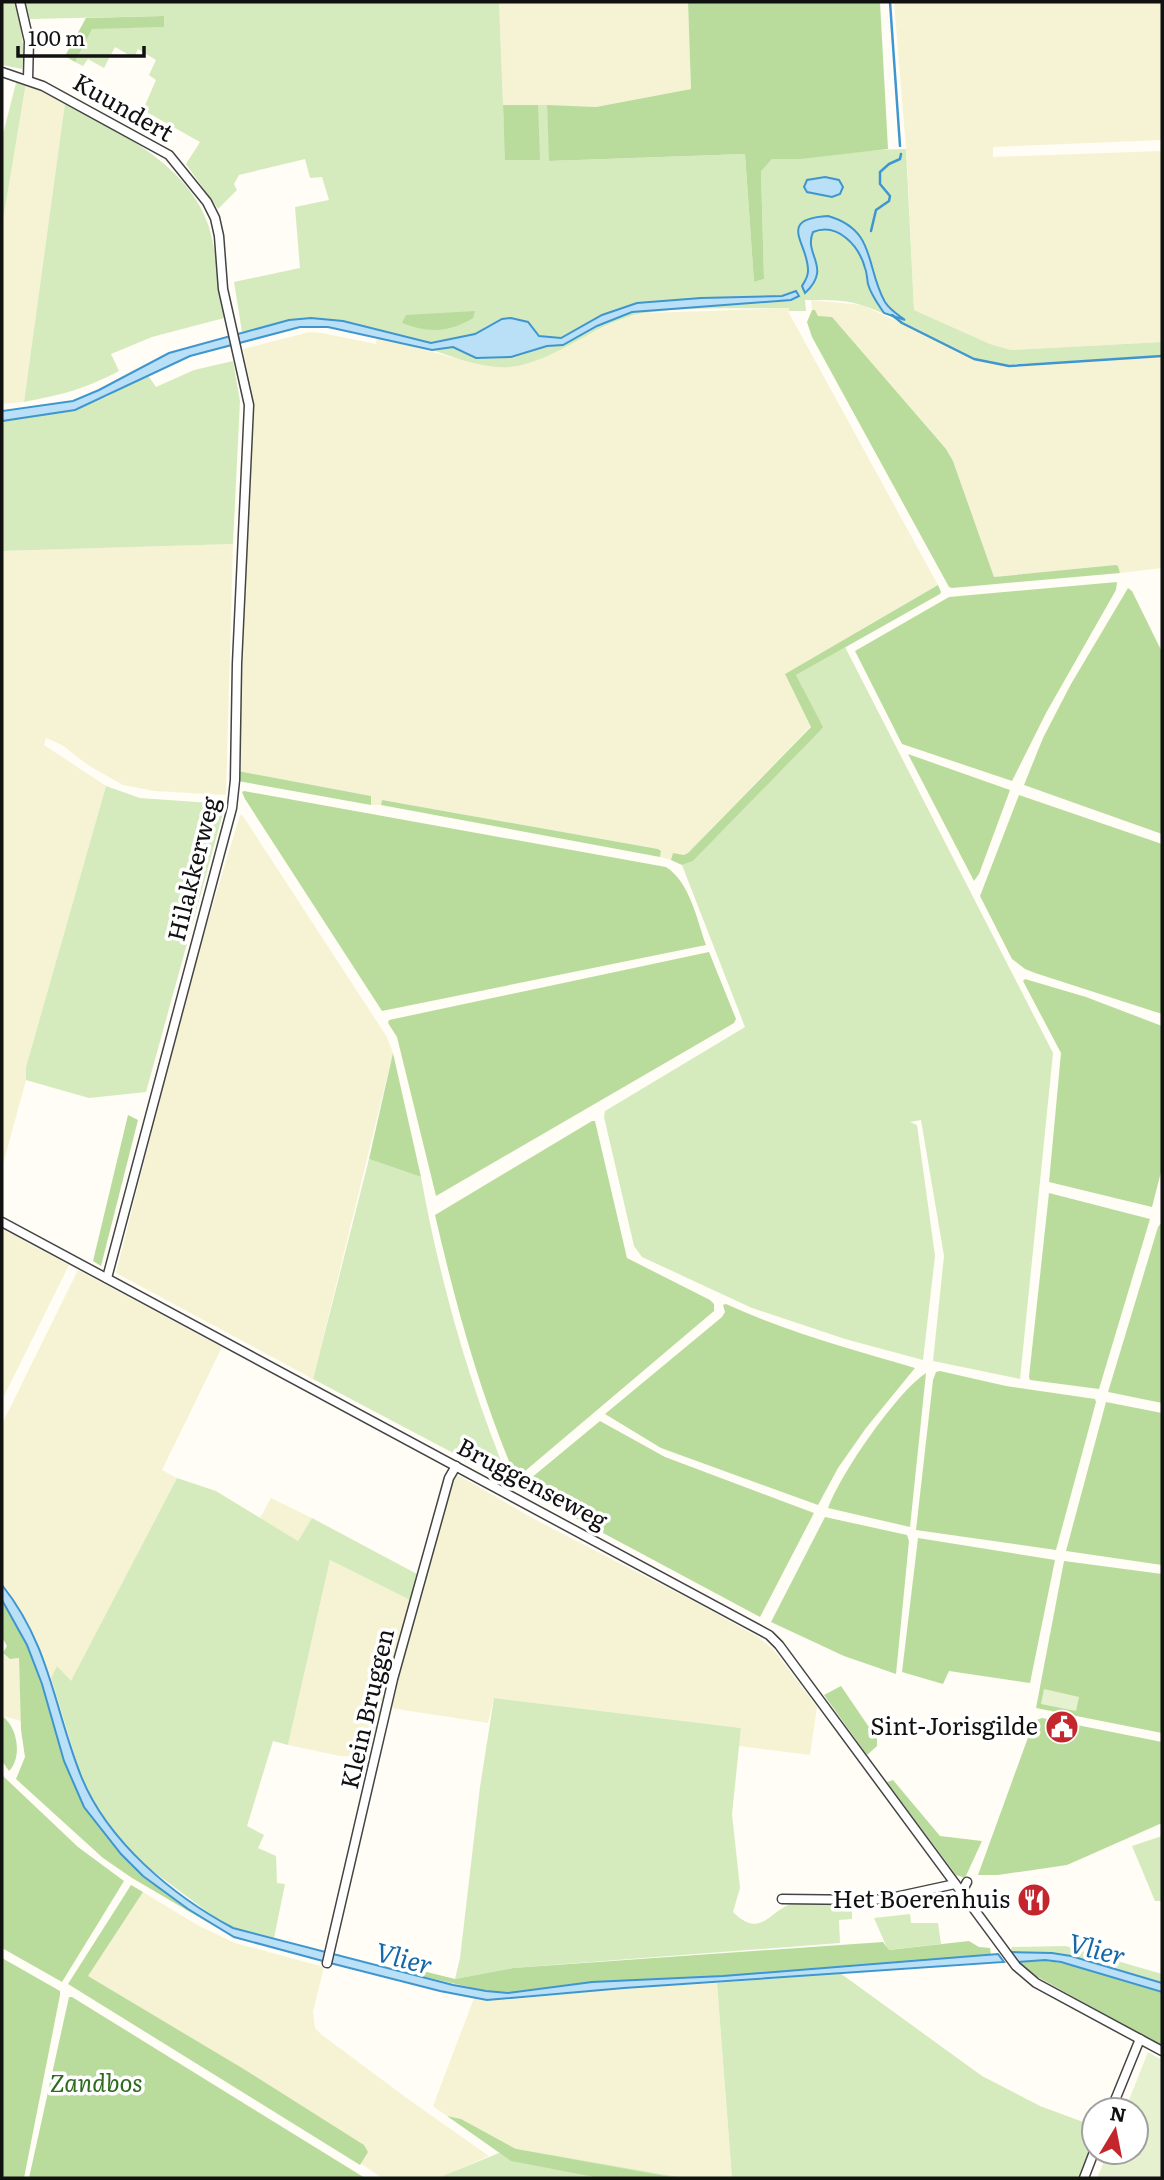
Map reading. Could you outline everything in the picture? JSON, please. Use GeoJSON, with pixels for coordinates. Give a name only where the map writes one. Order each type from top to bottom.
{"type":"FeatureCollection","features":[{"type":"Feature","properties":{"kind":"street"},"geometry":{"type":"LineString","coordinates":[[20,2],[29,41],[29,79]]}},
{"type":"Feature","properties":{"kind":"street","name":"Kuundert"},"geometry":{"type":"LineString","coordinates":[[2,72],[29,79],[156,147],[181,167],[207,202],[215,218],[223,289],[234,333]]}},
{"type":"Feature","properties":{"kind":"street","name":"Hilakkerweg"},"geometry":{"type":"LineString","coordinates":[[107,1278],[232,808],[249,405],[234,333]]}},
{"type":"Feature","properties":{"kind":"street","name":"Bruggenseweg"},"geometry":{"type":"LineString","coordinates":[[2,1222],[769,1635],[1007,1956],[1036,1983],[1162,2051]]}},
{"type":"Feature","properties":{"kind":"street","name":"Klein Bruggen"},"geometry":{"type":"LineString","coordinates":[[327,1964],[393,1679],[420,1576],[449,1478],[456,1466]]}},
{"type":"Feature","properties":{"kind":"street"},"geometry":{"type":"LineString","coordinates":[[961,1892],[967,1882]]}},
{"type":"Feature","properties":{"kind":"street"},"geometry":{"type":"LineString","coordinates":[[782,1899],[886,1899],[955,1884]]}},
{"type":"Feature","properties":{"kind":"street"},"geometry":{"type":"LineString","coordinates":[[1117,2096],[1140,2039]]}},
{"type":"Feature","properties":{"kind":"shaded area"},"geometry":{"type":"Polygon","coordinates":[[[499,2],[688,2],[691,89],[596,107],[503,105],[499,2]]]}},
{"type":"Feature","properties":{"kind":"shaded area"},"geometry":{"type":"Polygon","coordinates":[[[894,2],[1162,2],[1162,140],[993,147],[993,157],[1162,151],[1162,342],[1011,350],[990,344],[914,310],[907,161],[894,2]]]}},
{"type":"Feature","properties":{"kind":"shaded area"},"geometry":{"type":"Polygon","coordinates":[[[26,83],[65,103],[24,402],[2,404],[2,226],[26,83]]]}},
{"type":"Feature","properties":{"kind":"shaded area"},"geometry":{"type":"Polygon","coordinates":[[[811,300],[862,305],[976,358],[1013,365],[1162,356],[1162,568],[1120,573],[1119,570],[1067,570],[994,577],[953,461],[946,449],[817,316],[815,310],[812,310],[811,300]]]}},
{"type":"Feature","properties":{"kind":"shaded area"},"geometry":{"type":"Polygon","coordinates":[[[790,308],[789,313],[938,585],[785,674],[811,726],[688,853],[673,853],[671,860],[660,857],[661,851],[658,849],[382,800],[381,805],[371,805],[371,796],[238,771],[252,418],[251,388],[243,349],[309,332],[376,344],[377,337],[477,364],[510,367],[537,360],[620,319],[645,313],[790,308]]]}},
{"type":"Feature","properties":{"kind":"shaded area"},"geometry":{"type":"Polygon","coordinates":[[[233,544],[226,795],[154,791],[123,785],[88,765],[62,745],[46,738],[44,745],[106,786],[26,1067],[26,1080],[2,1168],[2,551],[233,544]]]}},
{"type":"Feature","properties":{"kind":"shaded area"},"geometry":{"type":"Polygon","coordinates":[[[240,815],[387,1037],[393,1053],[313,1379],[116,1273],[190,980],[240,815]]]}},
{"type":"Feature","properties":{"kind":"shaded area"},"geometry":{"type":"Polygon","coordinates":[[[2,1229],[69,1265],[2,1400],[2,1229]]]}},
{"type":"Feature","properties":{"kind":"shaded area"},"geometry":{"type":"Polygon","coordinates":[[[78,1270],[222,1347],[162,1470],[177,1478],[71,1682],[57,1667],[51,1678],[29,1628],[2,1585],[2,1424],[78,1270]]]}},
{"type":"Feature","properties":{"kind":"shaded area"},"geometry":{"type":"Polygon","coordinates":[[[456,1474],[536,1520],[758,1637],[773,1649],[817,1707],[810,1755],[739,1746],[741,1728],[494,1698],[488,1723],[390,1708],[445,1503],[456,1474]]]}},
{"type":"Feature","properties":{"kind":"shaded area"},"geometry":{"type":"Polygon","coordinates":[[[271,1498],[312,1518],[298,1541],[260,1518],[271,1498]]]}},
{"type":"Feature","properties":{"kind":"shaded area"},"geometry":{"type":"Polygon","coordinates":[[[330,1560],[410,1600],[368,1757],[340,1756],[288,1745],[330,1560]]]}},
{"type":"Feature","properties":{"kind":"shaded area"},"geometry":{"type":"Polygon","coordinates":[[[2,1653],[10,1659],[19,1658],[21,1721],[2,1716],[2,1653]]]}},
{"type":"Feature","properties":{"kind":"shaded area"},"geometry":{"type":"Polygon","coordinates":[[[143,1892],[199,1926],[235,1943],[324,1967],[313,2012],[315,2028],[489,2156],[440,2178],[382,2178],[87,1976],[143,1892]]]}},
{"type":"Feature","properties":{"kind":"shaded area"},"geometry":{"type":"Polygon","coordinates":[[[717,1983],[732,2178],[676,2178],[516,2149],[447,2116],[433,2106],[474,1998],[503,2000],[624,1988],[717,1983]]]}},
{"type":"Feature","properties":{"kind":"green space"},"geometry":{"type":"Polygon","coordinates":[[[2,2],[17,2],[24,52],[22,69],[2,65],[2,2]]]}},
{"type":"Feature","properties":{"kind":"green space"},"geometry":{"type":"Polygon","coordinates":[[[25,2],[499,2],[504,129],[538,105],[547,105],[550,161],[745,154],[754,282],[764,279],[761,170],[772,159],[906,149],[914,310],[990,344],[1011,350],[1162,342],[1162,356],[998,365],[963,354],[881,312],[842,301],[820,300],[805,300],[806,311],[789,311],[789,308],[716,308],[644,313],[609,324],[544,358],[510,367],[480,365],[432,350],[453,347],[476,358],[511,357],[547,346],[563,345],[597,326],[632,312],[791,300],[798,296],[796,291],[782,296],[637,303],[602,315],[561,338],[539,336],[530,325],[493,323],[475,334],[431,343],[343,321],[323,319],[289,320],[242,332],[234,282],[300,268],[295,207],[329,200],[322,177],[310,178],[305,159],[239,175],[234,184],[237,190],[218,209],[186,164],[200,142],[143,110],[156,80],[149,75],[156,60],[138,49],[134,58],[115,47],[104,68],[88,59],[83,66],[75,62],[92,28],[163,27],[164,16],[30,19],[25,2]]]}},
{"type":"Feature","properties":{"kind":"green space"},"geometry":{"type":"Polygon","coordinates":[[[688,2],[880,2],[888,149],[800,159],[772,159],[761,171],[764,279],[754,282],[745,154],[549,161],[547,105],[596,107],[691,89],[688,2]]]}},
{"type":"Feature","properties":{"kind":"green space"},"geometry":{"type":"Polygon","coordinates":[[[164,16],[164,27],[92,29],[75,62],[65,56],[86,18],[164,16]]]}},
{"type":"Feature","properties":{"kind":"green space"},"geometry":{"type":"Polygon","coordinates":[[[17,79],[26,83],[2,226],[2,138],[17,79]]]}},
{"type":"Feature","properties":{"kind":"green space"},"geometry":{"type":"Polygon","coordinates":[[[65,103],[150,153],[186,186],[209,227],[224,318],[152,337],[111,354],[119,371],[73,391],[24,402],[65,103]]]}},
{"type":"Feature","properties":{"kind":"green space"},"geometry":{"type":"Polygon","coordinates":[[[503,105],[538,105],[540,160],[505,160],[503,105]]]}},
{"type":"Feature","properties":{"kind":"green space"},"geometry":{"type":"Polygon","coordinates":[[[812,310],[815,310],[818,316],[832,317],[946,449],[953,461],[994,577],[1116,565],[1120,573],[949,587],[812,337],[807,322],[812,310]]]}},
{"type":"Feature","properties":{"kind":"green space"},"geometry":{"type":"Polygon","coordinates":[[[475,311],[473,318],[447,329],[421,329],[402,323],[406,315],[475,311]]]}},
{"type":"Feature","properties":{"kind":"green space"},"geometry":{"type":"Polygon","coordinates":[[[233,361],[240,401],[233,544],[2,551],[2,421],[75,410],[108,396],[147,374],[156,387],[194,370],[233,361]]]}},
{"type":"Feature","properties":{"kind":"green space"},"geometry":{"type":"Polygon","coordinates":[[[1117,582],[1116,590],[1046,713],[1012,781],[902,744],[855,651],[949,597],[1117,582]]]}},
{"type":"Feature","properties":{"kind":"green space"},"geometry":{"type":"Polygon","coordinates":[[[938,585],[940,594],[796,675],[823,727],[821,730],[693,861],[682,865],[671,860],[673,853],[688,853],[811,727],[785,674],[938,585]]]}},
{"type":"Feature","properties":{"kind":"green space"},"geometry":{"type":"Polygon","coordinates":[[[1128,588],[1132,591],[1162,652],[1162,834],[1024,785],[1043,738],[1071,684],[1128,588]]]}},
{"type":"Feature","properties":{"kind":"green space"},"geometry":{"type":"Polygon","coordinates":[[[845,647],[1053,1053],[1020,1379],[933,1361],[944,1256],[921,1120],[910,1122],[917,1125],[935,1256],[923,1360],[845,1339],[752,1308],[642,1257],[634,1246],[604,1117],[605,1111],[745,1027],[682,865],[693,861],[821,730],[822,727],[796,675],[845,647]]]}},
{"type":"Feature","properties":{"kind":"green space"},"geometry":{"type":"Polygon","coordinates":[[[908,754],[1010,790],[974,881],[908,754]]]}},
{"type":"Feature","properties":{"kind":"green space"},"geometry":{"type":"Polygon","coordinates":[[[238,771],[371,796],[371,805],[238,781],[238,771]]]}},
{"type":"Feature","properties":{"kind":"green space"},"geometry":{"type":"Polygon","coordinates":[[[106,786],[140,798],[225,806],[146,1092],[89,1098],[26,1080],[26,1067],[106,786]]]}},
{"type":"Feature","properties":{"kind":"green space"},"geometry":{"type":"Polygon","coordinates":[[[242,792],[666,867],[687,892],[706,945],[382,1011],[245,799],[242,792]]]}},
{"type":"Feature","properties":{"kind":"green space"},"geometry":{"type":"Polygon","coordinates":[[[1019,795],[1162,844],[1162,1014],[1035,973],[1012,959],[980,896],[1019,795]]]}},
{"type":"Feature","properties":{"kind":"green space"},"geometry":{"type":"Polygon","coordinates":[[[382,800],[658,849],[661,851],[660,857],[381,805],[382,800]]]}},
{"type":"Feature","properties":{"kind":"green space"},"geometry":{"type":"Polygon","coordinates":[[[709,952],[736,1019],[734,1023],[436,1196],[397,1037],[388,1023],[389,1020],[709,952]]]}},
{"type":"Feature","properties":{"kind":"green space"},"geometry":{"type":"Polygon","coordinates":[[[1025,979],[1086,997],[1162,1026],[1162,1168],[1152,1207],[1049,1182],[1061,1053],[1023,981],[1025,979]]]}},
{"type":"Feature","properties":{"kind":"green space"},"geometry":{"type":"Polygon","coordinates":[[[393,1053],[421,1177],[369,1159],[393,1053]]]}},
{"type":"Feature","properties":{"kind":"green space"},"geometry":{"type":"Polygon","coordinates":[[[128,1115],[138,1120],[101,1266],[93,1261],[128,1115]]]}},
{"type":"Feature","properties":{"kind":"green space"},"geometry":{"type":"Polygon","coordinates":[[[595,1121],[627,1258],[710,1300],[714,1304],[714,1311],[518,1477],[515,1476],[502,1444],[479,1380],[435,1215],[595,1121]]]}},
{"type":"Feature","properties":{"kind":"green space"},"geometry":{"type":"Polygon","coordinates":[[[369,1159],[421,1177],[457,1332],[481,1408],[510,1483],[313,1379],[369,1159]]]}},
{"type":"Feature","properties":{"kind":"green space"},"geometry":{"type":"Polygon","coordinates":[[[1049,1193],[1150,1219],[1099,1389],[1030,1380],[1029,1377],[1049,1193]]]}},
{"type":"Feature","properties":{"kind":"green space"},"geometry":{"type":"Polygon","coordinates":[[[1162,1222],[1162,1403],[1108,1392],[1158,1227],[1162,1222]]]}},
{"type":"Feature","properties":{"kind":"green space"},"geometry":{"type":"Polygon","coordinates":[[[723,1305],[796,1332],[915,1368],[866,1428],[838,1468],[818,1505],[661,1448],[605,1414],[722,1317],[725,1312],[723,1305]]]}},
{"type":"Feature","properties":{"kind":"green space"},"geometry":{"type":"Polygon","coordinates":[[[936,1372],[1006,1386],[1095,1399],[1056,1550],[916,1530],[933,1380],[936,1372]]]}},
{"type":"Feature","properties":{"kind":"green space"},"geometry":{"type":"Polygon","coordinates":[[[926,1373],[910,1527],[828,1508],[844,1475],[885,1415],[926,1373]]]}},
{"type":"Feature","properties":{"kind":"green space"},"geometry":{"type":"Polygon","coordinates":[[[1106,1402],[1162,1413],[1162,1565],[1066,1551],[1106,1402]]]}},
{"type":"Feature","properties":{"kind":"green space"},"geometry":{"type":"Polygon","coordinates":[[[600,1421],[665,1457],[814,1513],[760,1617],[519,1488],[600,1421]]]}},
{"type":"Feature","properties":{"kind":"green space"},"geometry":{"type":"Polygon","coordinates":[[[177,1478],[216,1491],[298,1541],[312,1518],[417,1574],[410,1600],[330,1560],[288,1745],[273,1741],[247,1826],[264,1835],[258,1848],[276,1856],[277,1883],[285,1884],[274,1938],[233,1928],[217,1919],[150,1869],[116,1834],[97,1807],[81,1776],[51,1678],[57,1666],[71,1681],[177,1478]]]}},
{"type":"Feature","properties":{"kind":"green space"},"geometry":{"type":"Polygon","coordinates":[[[825,1517],[907,1535],[909,1541],[896,1674],[844,1656],[771,1622],[825,1517]]]}},
{"type":"Feature","properties":{"kind":"green space"},"geometry":{"type":"Polygon","coordinates":[[[918,1538],[1055,1560],[1030,1683],[949,1671],[943,1684],[902,1672],[918,1538]]]}},
{"type":"Feature","properties":{"kind":"green space"},"geometry":{"type":"Polygon","coordinates":[[[1064,1561],[1162,1574],[1162,1733],[1036,1708],[1064,1561]]]}},
{"type":"Feature","properties":{"kind":"green space"},"geometry":{"type":"Polygon","coordinates":[[[2,1600],[27,1645],[42,1684],[64,1761],[84,1807],[121,1854],[143,1876],[219,1929],[103,1858],[16,1779],[25,1757],[21,1730],[19,1658],[10,1659],[3,1653],[7,1646],[2,1637],[2,1600]]]}},
{"type":"Feature","properties":{"kind":"green space"},"geometry":{"type":"Polygon","coordinates":[[[841,1686],[877,1739],[877,1746],[867,1755],[824,1695],[841,1686]]]}},
{"type":"Feature","properties":{"kind":"green space"},"geometry":{"type":"Polygon","coordinates":[[[1044,1689],[1079,1697],[1076,1711],[1041,1704],[1044,1689]]]}},
{"type":"Feature","properties":{"kind":"green space"},"geometry":{"type":"Polygon","coordinates":[[[494,1698],[741,1728],[732,1814],[740,1888],[733,1912],[751,1924],[766,1920],[796,1902],[852,1902],[852,1919],[839,1920],[840,1943],[513,1968],[455,1979],[494,1698]]]}},
{"type":"Feature","properties":{"kind":"green space"},"geometry":{"type":"Polygon","coordinates":[[[2,1716],[11,1727],[16,1742],[16,1758],[9,1771],[2,1761],[2,1716]]]}},
{"type":"Feature","properties":{"kind":"green space"},"geometry":{"type":"Polygon","coordinates":[[[1042,1718],[1162,1742],[1162,1823],[1067,1865],[998,1875],[978,1875],[1034,1721],[1042,1718]]]}},
{"type":"Feature","properties":{"kind":"green space"},"geometry":{"type":"Polygon","coordinates":[[[2,1775],[78,1847],[124,1881],[62,1982],[2,1948],[2,1775]]]}},
{"type":"Feature","properties":{"kind":"green space"},"geometry":{"type":"Polygon","coordinates":[[[893,1780],[940,1836],[982,1841],[965,1878],[956,1875],[887,1782],[893,1780]]]}},
{"type":"Feature","properties":{"kind":"green space"},"geometry":{"type":"Polygon","coordinates":[[[1162,1836],[1162,1901],[1155,1901],[1132,1846],[1162,1836]]]}},
{"type":"Feature","properties":{"kind":"green space"},"geometry":{"type":"Polygon","coordinates":[[[131,1885],[143,1892],[88,1976],[364,2145],[368,2152],[360,2165],[68,1984],[131,1885]]]}},
{"type":"Feature","properties":{"kind":"green space"},"geometry":{"type":"Polygon","coordinates":[[[910,1914],[911,1923],[938,1923],[941,1944],[888,1950],[874,1918],[910,1914]]]}},
{"type":"Feature","properties":{"kind":"green space"},"geometry":{"type":"Polygon","coordinates":[[[969,1941],[979,1947],[990,1948],[991,1955],[723,1976],[592,1982],[508,1993],[486,1991],[404,1972],[407,1967],[455,1979],[513,1968],[883,1942],[889,1950],[969,1941]]]}},
{"type":"Feature","properties":{"kind":"green space"},"geometry":{"type":"Polygon","coordinates":[[[1066,1946],[1162,1974],[1162,1983],[1071,1956],[1010,1952],[1012,1947],[1066,1946]]]}},
{"type":"Feature","properties":{"kind":"green space"},"geometry":{"type":"Polygon","coordinates":[[[2,1958],[60,1991],[24,2178],[2,2178],[2,1958]]]}},
{"type":"Feature","properties":{"kind":"green space"},"geometry":{"type":"Polygon","coordinates":[[[1028,1960],[1079,1967],[1162,1992],[1162,2046],[1036,1976],[1018,1962],[1028,1960]]]}},
{"type":"Feature","properties":{"kind":"green space"},"geometry":{"type":"Polygon","coordinates":[[[840,1973],[982,2076],[1040,2106],[1080,2121],[1080,2166],[1085,2166],[1080,2178],[732,2178],[717,1983],[840,1973]]]}},
{"type":"Feature","properties":{"kind":"green space","name":"Zandbos"},"geometry":{"type":"Polygon","coordinates":[[[69,1997],[72,1997],[365,2178],[29,2178],[69,1997]]]}},
{"type":"Feature","properties":{"kind":"green space"},"geometry":{"type":"Polygon","coordinates":[[[1148,2052],[1162,2060],[1162,2178],[1097,2178],[1102,2166],[1150,2166],[1150,2096],[1131,2096],[1148,2052]]]}},
{"type":"Feature","properties":{"kind":"green space"},"geometry":{"type":"Polygon","coordinates":[[[447,2116],[461,2119],[516,2149],[676,2178],[600,2178],[511,2161],[447,2116]]]}},
{"type":"Feature","properties":{"kind":"green space"},"geometry":{"type":"Polygon","coordinates":[[[511,2148],[684,2178],[438,2178],[511,2148]]]}},
{"type":"Feature","properties":{"kind":"water"},"geometry":{"type":"Polygon","coordinates":[[[825,177],[839,180],[843,187],[840,194],[832,197],[807,192],[804,187],[807,180],[825,177]]]}},
{"type":"Feature","properties":{"kind":"water"},"geometry":{"type":"Polygon","coordinates":[[[828,216],[855,230],[867,251],[885,302],[905,320],[884,313],[871,292],[866,270],[853,244],[831,230],[813,232],[811,248],[817,276],[805,293],[802,286],[808,271],[798,234],[799,228],[803,222],[812,218],[828,216]]]}},
{"type":"Feature","properties":{"kind":"water"},"geometry":{"type":"Polygon","coordinates":[[[796,291],[799,296],[791,300],[632,312],[597,326],[563,345],[547,346],[511,357],[476,358],[453,347],[432,350],[328,327],[300,327],[190,356],[75,410],[2,421],[2,411],[73,401],[169,353],[289,320],[311,318],[343,321],[431,343],[475,334],[502,319],[511,318],[528,322],[539,336],[561,338],[602,315],[637,303],[782,296],[796,291]]]}},
{"type":"Feature","properties":{"kind":"water"},"geometry":{"type":"Polygon","coordinates":[[[2,1585],[31,1631],[81,1776],[107,1823],[165,1883],[233,1928],[453,1985],[508,1993],[592,1982],[723,1976],[998,1954],[1004,1962],[487,2000],[440,1991],[234,1937],[188,1909],[143,1876],[121,1854],[84,1807],[64,1761],[42,1684],[27,1645],[2,1600],[2,1585]]]}},
{"type":"Feature","properties":{"kind":"water"},"geometry":{"type":"Polygon","coordinates":[[[1010,1952],[1071,1956],[1162,1983],[1162,1992],[1061,1962],[1018,1962],[1010,1952]]]}},
{"type":"Feature","properties":{"kind":"waterway"},"geometry":{"type":"LineString","coordinates":[[890,2],[900,146]]}},
{"type":"Feature","properties":{"kind":"waterway"},"geometry":{"type":"LineString","coordinates":[[871,231],[876,210],[889,201],[890,196],[880,184],[880,172],[900,159],[901,154]]}},
{"type":"Feature","properties":{"kind":"waterway"},"geometry":{"type":"LineString","coordinates":[[892,315],[902,323],[974,359],[1009,366],[1162,356]]}},
{"type":"Feature","properties":{"kind":"place","name":"Sint-Jorisgilde"},"geometry":{"type":"Point","coordinates":[1062,1727]}},
{"type":"Feature","properties":{"kind":"place","name":"Het Boerenhuis"},"geometry":{"type":"Point","coordinates":[1034,1900]}},
{"type":"Feature","properties":{"kind":"water label","name":"Vlier"},"geometry":{"type":"Point","coordinates":[1097,1950]}},
{"type":"Feature","properties":{"kind":"water label","name":"Vlier"},"geometry":{"type":"Point","coordinates":[404,1959]}}]}
